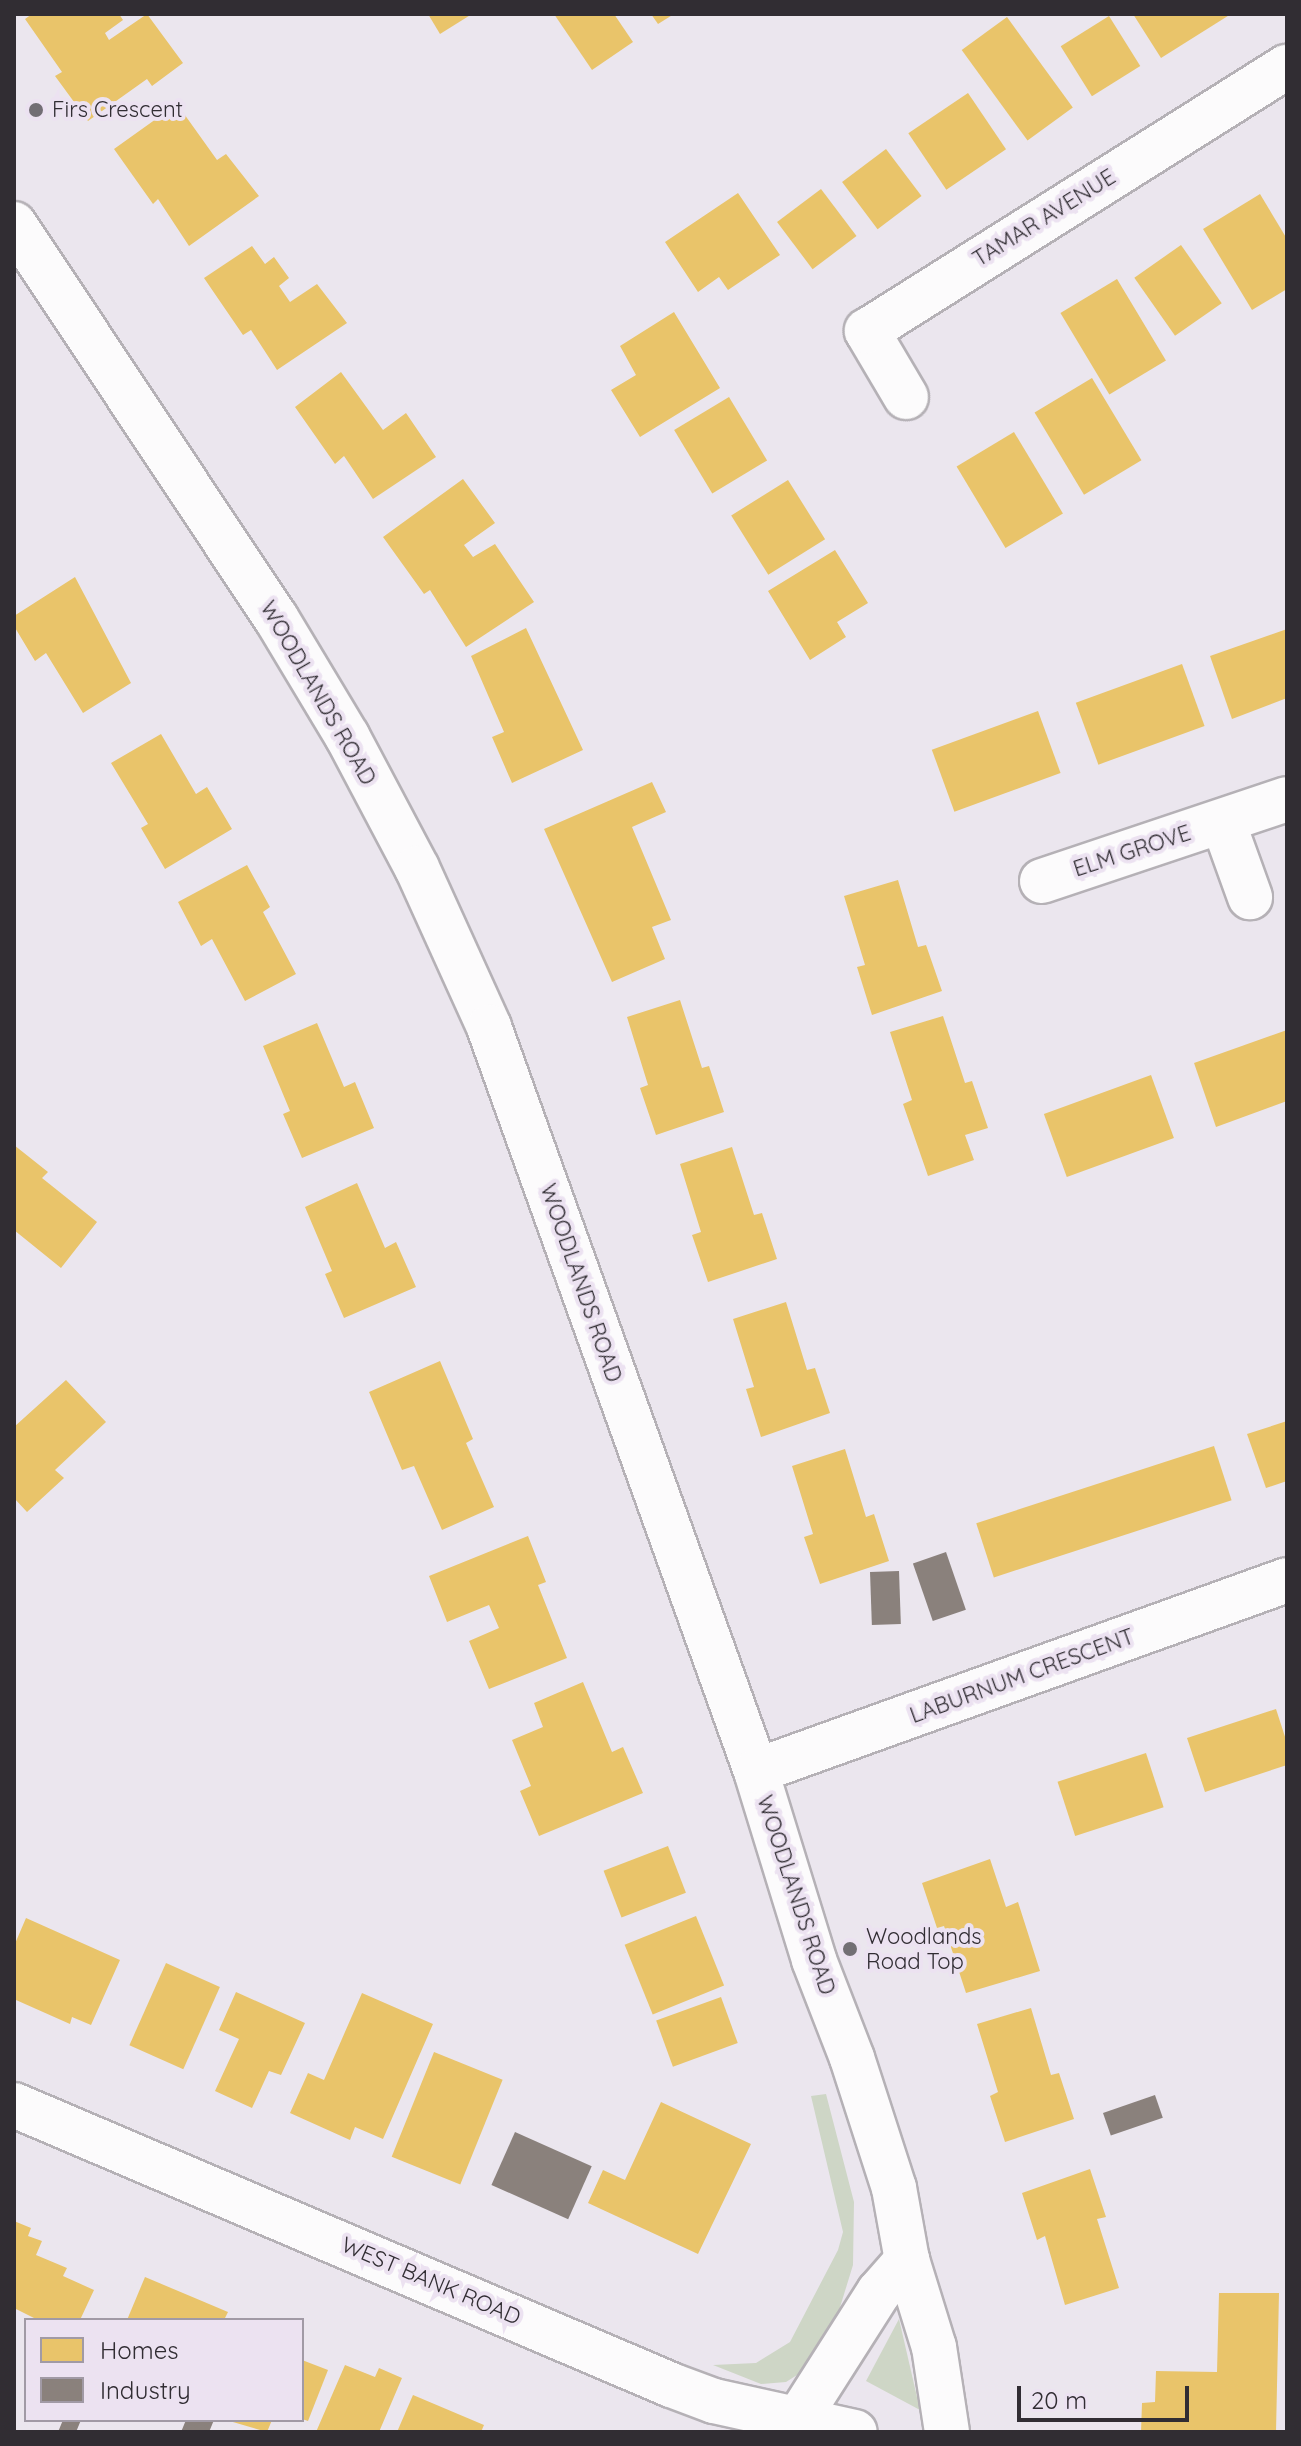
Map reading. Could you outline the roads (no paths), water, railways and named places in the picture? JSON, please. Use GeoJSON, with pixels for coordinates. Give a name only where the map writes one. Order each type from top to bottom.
{"type":"FeatureCollection","features":[{"type":"Feature","properties":{"kind":"street","name":"TAMAR AVENUE"},"geometry":{"type":"LineString","coordinates":[[906,397],[867,331],[1287,67]]}},
{"type":"Feature","properties":{"kind":"street","name":"WOODLANDS ROAD"},"geometry":{"type":"LineString","coordinates":[[14,224],[276,618],[417,868],[489,1027],[756,1771],[814,1960],[894,2188],[907,2260],[934,2347],[947,2432]]}},
{"type":"Feature","properties":{"kind":"street","name":"ELM GROVE"},"geometry":{"type":"LineString","coordinates":[[1042,881],[1287,799]]}},
{"type":"Feature","properties":{"kind":"street"},"geometry":{"type":"LineString","coordinates":[[1223,822],[1250,897]]}},
{"type":"Feature","properties":{"kind":"street","name":"LABURNUM CRESCENT"},"geometry":{"type":"LineString","coordinates":[[756,1771],[1287,1580]]}},
{"type":"Feature","properties":{"kind":"street","name":"WEST BANK ROAD"},"geometry":{"type":"LineString","coordinates":[[14,2105],[671,2385],[714,2401],[855,2432]]}},
{"type":"Feature","properties":{"kind":"street"},"geometry":{"type":"LineString","coordinates":[[798,2419],[879,2292],[907,2260]]}},
{"type":"Feature","properties":{"kind":"place","name":"Firs Crescent"},"geometry":{"type":"Point","coordinates":[36,110]}},
{"type":"Feature","properties":{"kind":"place","name":"Woodlands Road Top"},"geometry":{"type":"Point","coordinates":[850,1949]}}]}
